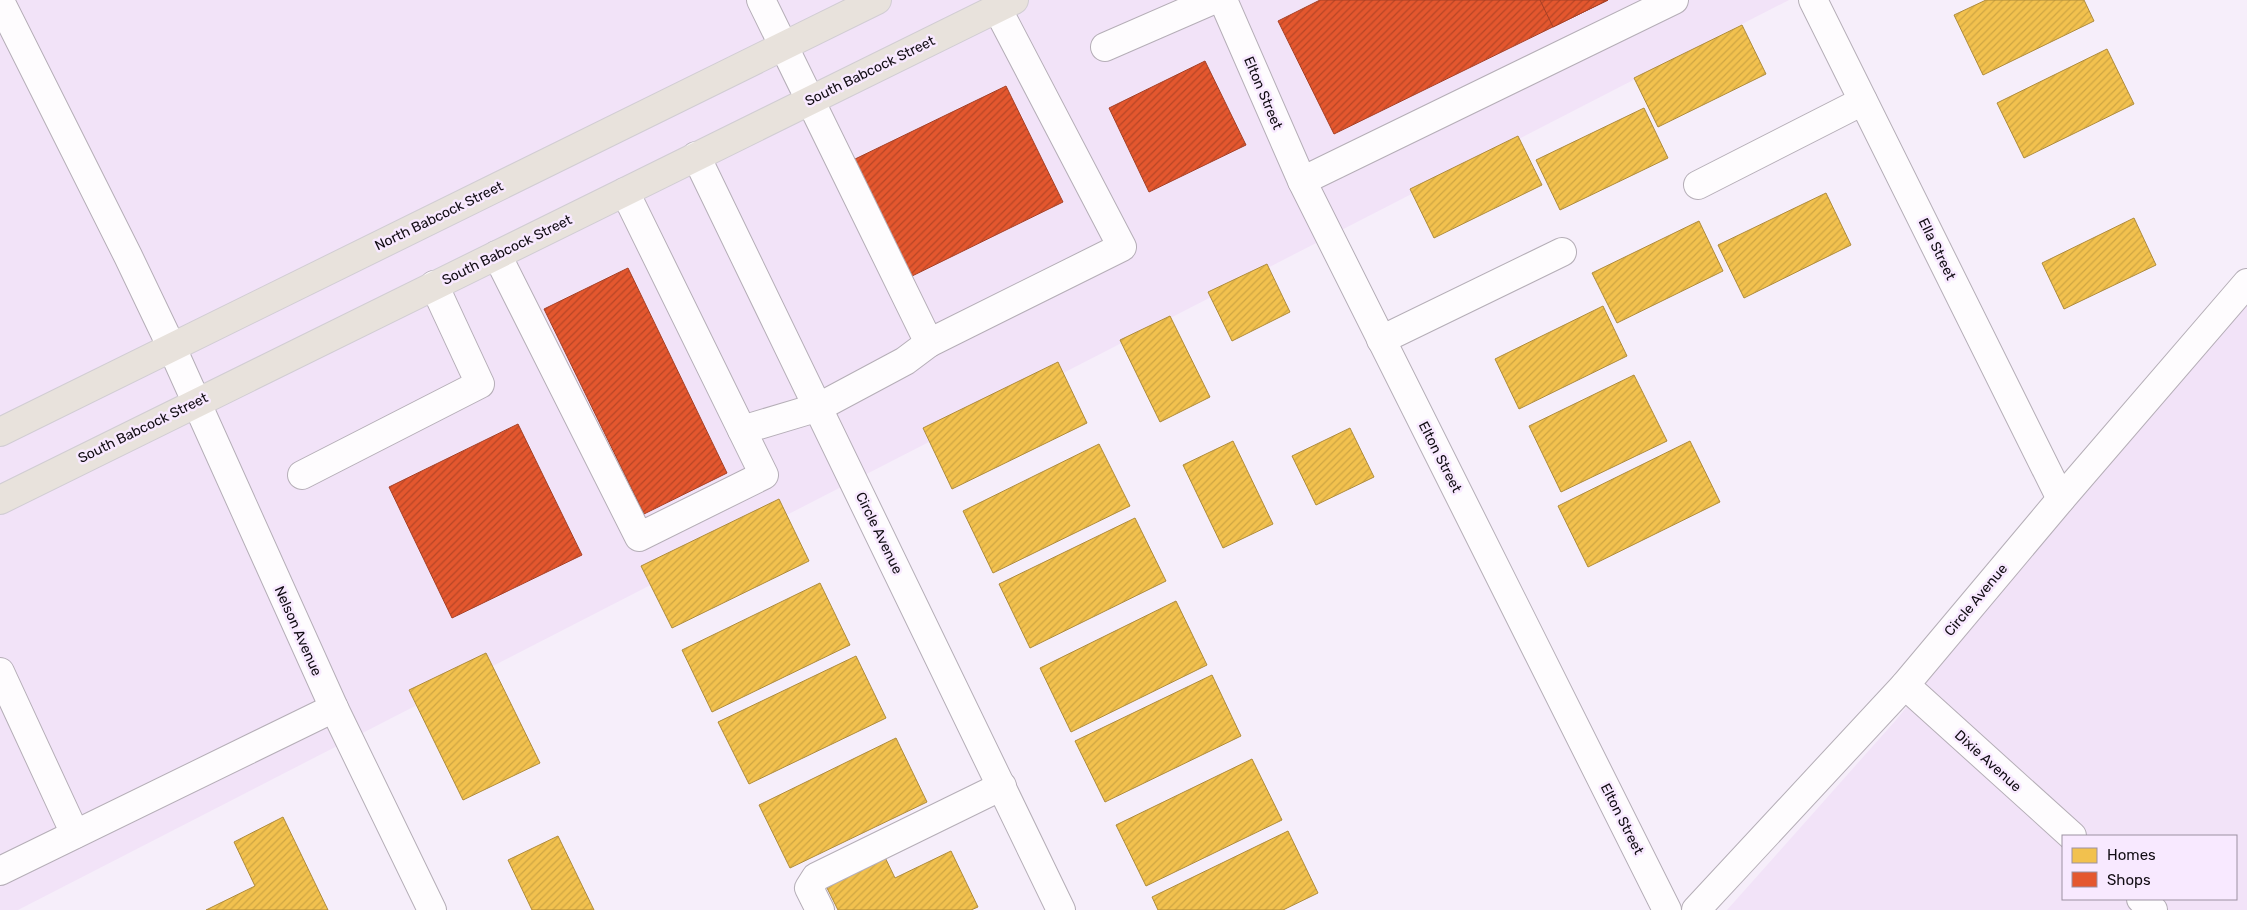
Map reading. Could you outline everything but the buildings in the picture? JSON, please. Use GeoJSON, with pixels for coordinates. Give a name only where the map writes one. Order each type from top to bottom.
{"type":"FeatureCollection","features":[{"type":"Feature","properties":{"kind":"main road","name":"North Babcock Street"},"geometry":{"type":"LineString","coordinates":[[0,432],[878,0]]}},
{"type":"Feature","properties":{"kind":"main road","name":"South Babcock Street"},"geometry":{"type":"LineString","coordinates":[[0,500],[195,402],[1005,4]]}},
{"type":"Feature","properties":{"kind":"street"},"geometry":{"type":"LineString","coordinates":[[761,0],[928,343]]}},
{"type":"Feature","properties":{"kind":"street"},"geometry":{"type":"LineString","coordinates":[[1105,48],[1213,0]]}},
{"type":"Feature","properties":{"kind":"street","name":"Elton Street"},"geometry":{"type":"LineString","coordinates":[[1223,0],[1302,181],[1667,910]]}},
{"type":"Feature","properties":{"kind":"street"},"geometry":{"type":"LineString","coordinates":[[1302,181],[1674,0]]}},
{"type":"Feature","properties":{"kind":"street","name":"Ella Street"},"geometry":{"type":"LineString","coordinates":[[1812,0],[2061,499]]}},
{"type":"Feature","properties":{"kind":"street","name":"Nelson Avenue"},"geometry":{"type":"LineString","coordinates":[[0,1],[49,101],[82,161],[172,348],[334,708],[432,910]]}},
{"type":"Feature","properties":{"kind":"street"},"geometry":{"type":"LineString","coordinates":[[742,430],[819,407],[897,366],[928,343],[1122,247],[1005,4]]}},
{"type":"Feature","properties":{"kind":"street"},"geometry":{"type":"LineString","coordinates":[[1698,185],[1863,101]]}},
{"type":"Feature","properties":{"kind":"street","name":"Circle Avenue"},"geometry":{"type":"LineString","coordinates":[[696,156],[1061,910]]}},
{"type":"Feature","properties":{"kind":"street"},"geometry":{"type":"LineString","coordinates":[[497,255],[639,538],[764,475],[625,192]]}},
{"type":"Feature","properties":{"kind":"street"},"geometry":{"type":"LineString","coordinates":[[1382,340],[1562,252]]}},
{"type":"Feature","properties":{"kind":"street","name":"Circle Avenue"},"geometry":{"type":"LineString","coordinates":[[1696,910],[1905,685],[2061,499],[2247,283]]}},
{"type":"Feature","properties":{"kind":"street"},"geometry":{"type":"LineString","coordinates":[[302,475],[480,384],[434,285]]}},
{"type":"Feature","properties":{"kind":"street"},"geometry":{"type":"LineString","coordinates":[[0,672],[75,834]]}},
{"type":"Feature","properties":{"kind":"street","name":"Dixie Avenue"},"geometry":{"type":"LineString","coordinates":[[1905,685],[2071,835]]}},
{"type":"Feature","properties":{"kind":"street"},"geometry":{"type":"LineString","coordinates":[[0,871],[334,708]]}},
{"type":"Feature","properties":{"kind":"street"},"geometry":{"type":"LineString","coordinates":[[820,910],[809,888],[816,877],[1002,786]]}},
{"type":"Feature","properties":{"kind":"street"},"geometry":{"type":"LineString","coordinates":[[2142,900],[2154,910]]}},
{"type":"Feature","properties":{"kind":"shaded area"},"geometry":{"type":"Polygon","coordinates":[[[0,0],[1789,0],[18,910],[0,910],[0,0]]]}},
{"type":"Feature","properties":{"kind":"shaded area"},"geometry":{"type":"Polygon","coordinates":[[[2247,289],[2247,910],[1727,910],[1896,720],[2247,289]]]}}]}
